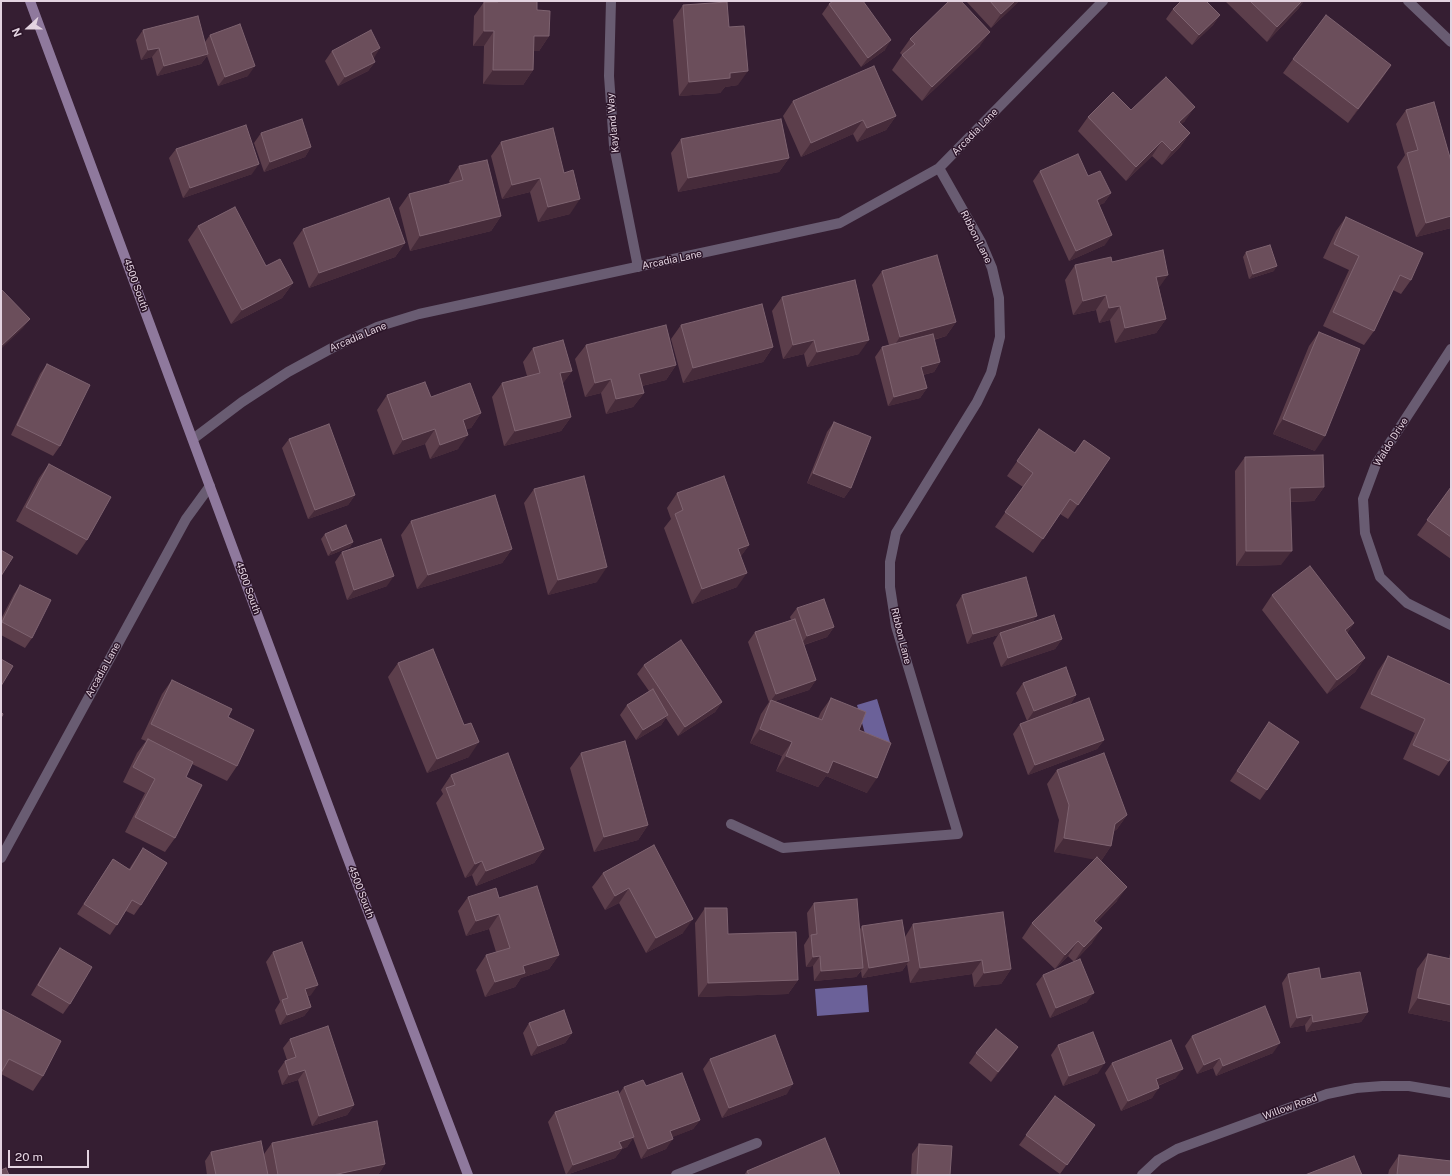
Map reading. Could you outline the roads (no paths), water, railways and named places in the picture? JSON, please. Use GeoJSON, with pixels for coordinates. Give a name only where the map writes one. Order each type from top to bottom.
{"type":"FeatureCollection","features":[{"type":"Feature","properties":{"kind":"main road","name":"4500 South"},"geometry":{"type":"LineString","coordinates":[[30,1],[468,1175]]}},
{"type":"Feature","properties":{"kind":"street","name":"Kayland Way"},"geometry":{"type":"LineString","coordinates":[[611,1],[609,76],[614,146],[638,267]]}},
{"type":"Feature","properties":{"kind":"street","name":"Arcadia Lane"},"geometry":{"type":"LineString","coordinates":[[193,439],[242,402],[288,372],[342,342],[377,327],[419,314],[840,223],[939,168],[1103,1]]}},
{"type":"Feature","properties":{"kind":"street"},"geometry":{"type":"LineString","coordinates":[[1408,1],[1451,42]]}},
{"type":"Feature","properties":{"kind":"street","name":"Ribbon Lane"},"geometry":{"type":"LineString","coordinates":[[731,824],[783,848],[958,834],[896,626],[890,587],[890,562],[896,533],[976,402],[991,373],[1000,337],[999,298],[992,268],[981,242],[939,168]]}},
{"type":"Feature","properties":{"kind":"street","name":"Waldo Drive"},"geometry":{"type":"LineString","coordinates":[[1451,349],[1376,464],[1364,499],[1365,533],[1380,577],[1407,603],[1451,625]]}},
{"type":"Feature","properties":{"kind":"street","name":"Arcadia Lane"},"geometry":{"type":"LineString","coordinates":[[1,858],[182,526],[210,486]]}},
{"type":"Feature","properties":{"kind":"street","name":"Willow Road"},"geometry":{"type":"LineString","coordinates":[[1142,1175],[1158,1160],[1177,1149],[1327,1094],[1356,1088],[1382,1086],[1409,1086],[1451,1093]]}},
{"type":"Feature","properties":{"kind":"street"},"geometry":{"type":"LineString","coordinates":[[676,1175],[757,1143]]}}]}
